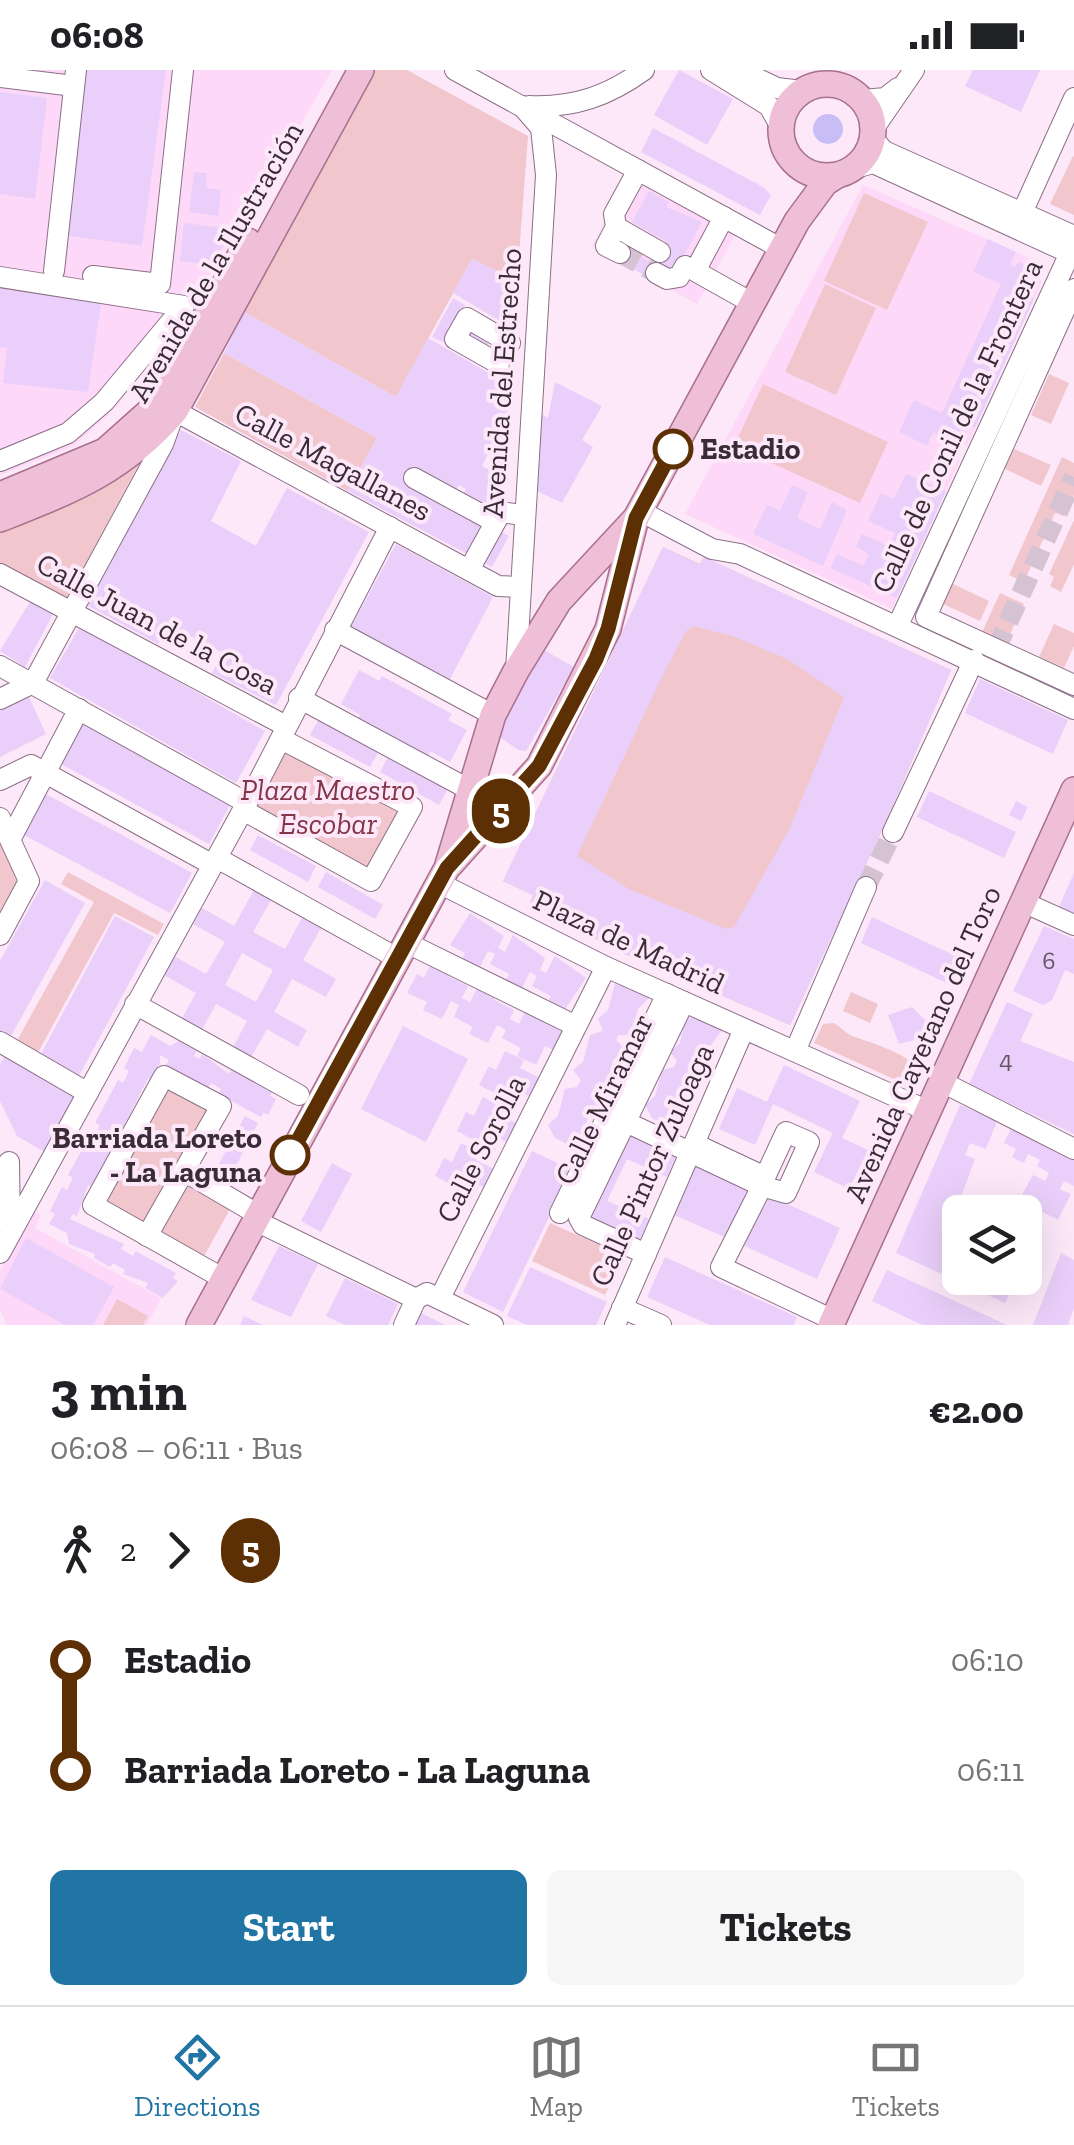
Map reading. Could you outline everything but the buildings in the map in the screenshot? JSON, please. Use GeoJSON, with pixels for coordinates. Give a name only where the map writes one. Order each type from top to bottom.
{"type":"FeatureCollection","features":[{"type":"Feature","properties":{"kind":"main road","name":"Avenida de la Ilustración"},"geometry":{"type":"LineString","coordinates":[[159,426],[160,401],[342,70]]}},
{"type":"Feature","properties":{"kind":"main road","name":"Avenida de la Ilustración"},"geometry":{"type":"LineString","coordinates":[[0,519],[89,484],[144,447],[361,70]]}},
{"type":"Feature","properties":{"kind":"main road"},"geometry":{"type":"LineString","coordinates":[[443,876],[539,766],[596,659],[638,515],[797,220],[824,184],[846,172],[874,133],[856,88],[826,84],[802,91],[785,110],[781,127],[785,150],[798,166],[816,175],[846,172]]}},
{"type":"Feature","properties":{"kind":"main road"},"geometry":{"type":"LineString","coordinates":[[797,220],[795,206],[801,188],[798,166]]}},
{"type":"Feature","properties":{"kind":"main road","name":"Avenida de la Ilustración"},"geometry":{"type":"LineString","coordinates":[[0,495],[159,426]]}},
{"type":"Feature","properties":{"kind":"main road"},"geometry":{"type":"LineString","coordinates":[[199,1325],[443,876],[493,715],[516,671],[541,626],[638,515]]}},
{"type":"Feature","properties":{"kind":"main road"},"geometry":{"type":"LineString","coordinates":[[580,577],[602,581],[616,596]]}},
{"type":"Feature","properties":{"kind":"main road"},"geometry":{"type":"LineString","coordinates":[[470,790],[486,802],[506,806]]}},
{"type":"Feature","properties":{"kind":"main road","name":"Avenida Cayetano del Toro"},"geometry":{"type":"LineString","coordinates":[[832,1323],[1074,790]]}},
{"type":"Feature","properties":{"kind":"street"},"geometry":{"type":"LineString","coordinates":[[0,264],[160,284],[184,70]]}},
{"type":"Feature","properties":{"kind":"street"},"geometry":{"type":"LineString","coordinates":[[455,70],[782,249]]}},
{"type":"Feature","properties":{"kind":"street"},"geometry":{"type":"LineString","coordinates":[[522,106],[558,107],[585,102],[608,94],[644,70]]}},
{"type":"Feature","properties":{"kind":"street"},"geometry":{"type":"LineString","coordinates":[[711,70],[769,106],[781,127]]}},
{"type":"Feature","properties":{"kind":"street"},"geometry":{"type":"LineString","coordinates":[[739,70],[777,88],[802,91]]}},
{"type":"Feature","properties":{"kind":"street"},"geometry":{"type":"LineString","coordinates":[[856,88],[884,98],[912,74]]}},
{"type":"Feature","properties":{"kind":"street"},"geometry":{"type":"LineString","coordinates":[[912,74],[874,133],[884,151],[1022,213],[1073,248]]}},
{"type":"Feature","properties":{"kind":"street"},"geometry":{"type":"LineString","coordinates":[[0,77],[75,78],[54,271]]}},
{"type":"Feature","properties":{"kind":"street"},"geometry":{"type":"LineString","coordinates":[[1022,213],[1074,98]]}},
{"type":"Feature","properties":{"kind":"street"},"geometry":{"type":"LineString","coordinates":[[580,139],[570,126],[571,116],[585,102]]}},
{"type":"Feature","properties":{"kind":"street","name":"Avenida del Estrecho"},"geometry":{"type":"LineString","coordinates":[[516,671],[546,149],[541,128],[522,106]]}},
{"type":"Feature","properties":{"kind":"street"},"geometry":{"type":"LineString","coordinates":[[846,172],[873,163],[1073,248]]}},
{"type":"Feature","properties":{"kind":"street"},"geometry":{"type":"LineString","coordinates":[[620,253],[606,246],[616,227],[614,214],[638,170]]}},
{"type":"Feature","properties":{"kind":"street"},"geometry":{"type":"LineString","coordinates":[[656,273],[667,279],[680,277],[724,217]]}},
{"type":"Feature","properties":{"kind":"street"},"geometry":{"type":"LineString","coordinates":[[616,227],[660,252]]}},
{"type":"Feature","properties":{"kind":"street","name":"Calle de Conil de la Frontera"},"geometry":{"type":"LineString","coordinates":[[898,625],[1073,248]]}},
{"type":"Feature","properties":{"kind":"street"},"geometry":{"type":"LineString","coordinates":[[686,267],[752,303]]}},
{"type":"Feature","properties":{"kind":"street"},"geometry":{"type":"LineString","coordinates":[[0,277],[184,306],[104,402],[68,434],[0,461]]}},
{"type":"Feature","properties":{"kind":"street"},"geometry":{"type":"LineString","coordinates":[[986,659],[926,617],[1074,289]]}},
{"type":"Feature","properties":{"kind":"street"},"geometry":{"type":"LineString","coordinates":[[510,342],[467,318],[455,339],[499,364],[534,392]]}},
{"type":"Feature","properties":{"kind":"street"},"geometry":{"type":"LineString","coordinates":[[499,364],[510,342],[538,327]]}},
{"type":"Feature","properties":{"kind":"street"},"geometry":{"type":"LineString","coordinates":[[0,699],[33,683],[72,613],[159,426]]}},
{"type":"Feature","properties":{"kind":"street","name":"Calle Magallanes"},"geometry":{"type":"LineString","coordinates":[[159,426],[390,527],[498,586],[518,587]]}},
{"type":"Feature","properties":{"kind":"street"},"geometry":{"type":"LineString","coordinates":[[36,448],[72,466]]}},
{"type":"Feature","properties":{"kind":"street"},"geometry":{"type":"LineString","coordinates":[[0,505],[82,472],[106,451]]}},
{"type":"Feature","properties":{"kind":"street"},"geometry":{"type":"LineString","coordinates":[[414,478],[495,522]]}},
{"type":"Feature","properties":{"kind":"street"},"geometry":{"type":"LineString","coordinates":[[469,570],[501,512],[522,515]]}},
{"type":"Feature","properties":{"kind":"street"},"geometry":{"type":"LineString","coordinates":[[638,515],[712,549],[740,554],[898,625],[986,659],[1071,700]]}},
{"type":"Feature","properties":{"kind":"street"},"geometry":{"type":"LineString","coordinates":[[5,1243],[215,862],[390,527]]}},
{"type":"Feature","properties":{"kind":"street","name":"Calle Juan de la Cosa"},"geometry":{"type":"LineString","coordinates":[[0,574],[284,733]]}},
{"type":"Feature","properties":{"kind":"street"},"geometry":{"type":"LineString","coordinates":[[334,630],[493,715]]}},
{"type":"Feature","properties":{"kind":"street"},"geometry":{"type":"LineString","coordinates":[[893,832],[986,659]]}},
{"type":"Feature","properties":{"kind":"street"},"geometry":{"type":"LineString","coordinates":[[0,666],[372,880],[412,806],[284,733]]}},
{"type":"Feature","properties":{"kind":"street"},"geometry":{"type":"LineString","coordinates":[[299,698],[470,790]]}},
{"type":"Feature","properties":{"kind":"street"},"geometry":{"type":"LineString","coordinates":[[0,935],[29,881],[6,828],[44,773],[79,709]]}},
{"type":"Feature","properties":{"kind":"street"},"geometry":{"type":"LineString","coordinates":[[0,780],[31,766],[215,862],[401,950],[576,1026]]}},
{"type":"Feature","properties":{"kind":"street","name":"Plaza de Madrid"},"geometry":{"type":"LineString","coordinates":[[443,876],[606,967],[928,1111]]}},
{"type":"Feature","properties":{"kind":"street"},"geometry":{"type":"LineString","coordinates":[[796,1049],[866,887]]}},
{"type":"Feature","properties":{"kind":"street"},"geometry":{"type":"LineString","coordinates":[[1023,902],[1074,925]]}},
{"type":"Feature","properties":{"kind":"street","name":"Calle Sorolla"},"geometry":{"type":"LineString","coordinates":[[440,1298],[606,967]]}},
{"type":"Feature","properties":{"kind":"street","name":"Calle Miramar"},"geometry":{"type":"LineString","coordinates":[[570,1217],[620,1127],[628,1122],[675,998]]}},
{"type":"Feature","properties":{"kind":"street","name":"Calle Miramar"},"geometry":{"type":"LineString","coordinates":[[570,1217],[675,998]]}},
{"type":"Feature","properties":{"kind":"street"},"geometry":{"type":"LineString","coordinates":[[135,1004],[299,1094]]}},
{"type":"Feature","properties":{"kind":"street","name":"Calle Pintor Zuloaga"},"geometry":{"type":"LineString","coordinates":[[618,1317],[695,1149],[697,1134],[744,1029]]}},
{"type":"Feature","properties":{"kind":"street"},"geometry":{"type":"LineString","coordinates":[[0,1042],[88,1093]]}},
{"type":"Feature","properties":{"kind":"street"},"geometry":{"type":"LineString","coordinates":[[148,1236],[220,1106],[164,1076],[94,1206],[148,1236],[224,1278]]}},
{"type":"Feature","properties":{"kind":"street"},"geometry":{"type":"LineString","coordinates":[[942,1082],[1074,1149]]}},
{"type":"Feature","properties":{"kind":"street"},"geometry":{"type":"LineString","coordinates":[[628,1122],[765,1177],[786,1132],[809,1142],[786,1193],[762,1186],[695,1149]]}},
{"type":"Feature","properties":{"kind":"street"},"geometry":{"type":"LineString","coordinates":[[4,1153],[24,1184],[42,1175]]}},
{"type":"Feature","properties":{"kind":"street"},"geometry":{"type":"LineString","coordinates":[[4,1153],[5,1243]]}},
{"type":"Feature","properties":{"kind":"street"},"geometry":{"type":"LineString","coordinates":[[184,1172],[257,1218],[416,1299]]}},
{"type":"Feature","properties":{"kind":"street"},"geometry":{"type":"LineString","coordinates":[[762,1186],[721,1267],[832,1323]]}},
{"type":"Feature","properties":{"kind":"street"},"geometry":{"type":"LineString","coordinates":[[570,1217],[646,1254]]}},
{"type":"Feature","properties":{"kind":"street"},"geometry":{"type":"LineString","coordinates":[[404,1325],[416,1299],[427,1293],[493,1325]]}},
{"type":"Feature","properties":{"kind":"street"},"geometry":{"type":"LineString","coordinates":[[618,1317],[661,1325]]}},
{"type":"Feature","properties":{"kind":"shaded area"},"geometry":{"type":"Polygon","coordinates":[[[0,70],[332,70],[254,206],[184,315],[117,406],[74,446],[0,475],[0,70]]]}},
{"type":"Feature","properties":{"kind":"shaded area"},"geometry":{"type":"Polygon","coordinates":[[[828,114],[838,119],[843,129],[838,139],[828,144],[818,139],[813,129],[818,119],[828,114]]]}},
{"type":"Feature","properties":{"kind":"shaded area"},"geometry":{"type":"Polygon","coordinates":[[[628,178],[735,235],[697,304],[592,246],[628,178]]]}},
{"type":"Feature","properties":{"kind":"shaded area"},"geometry":{"type":"Polygon","coordinates":[[[863,185],[1034,260],[1034,278],[1042,281],[967,446],[959,443],[945,453],[960,460],[892,609],[685,514],[863,185]]]}},
{"type":"Feature","properties":{"kind":"shaded area"},"geometry":{"type":"Polygon","coordinates":[[[30,1210],[41,1215],[35,1228],[161,1298],[147,1325],[7,1325],[0,1310],[0,1271],[30,1210]]]}},
{"type":"Feature","properties":{"kind":"green space"},"geometry":{"type":"Polygon","coordinates":[[[373,70],[407,70],[528,136],[517,281],[472,259],[396,397],[244,312],[373,70]]]}},
{"type":"Feature","properties":{"kind":"green space"},"geometry":{"type":"Polygon","coordinates":[[[1074,157],[1074,215],[1050,204],[1074,157]]]}},
{"type":"Feature","properties":{"kind":"green space"},"geometry":{"type":"Polygon","coordinates":[[[864,193],[928,222],[887,310],[824,281],[864,193]]]}},
{"type":"Feature","properties":{"kind":"green space"},"geometry":{"type":"Polygon","coordinates":[[[825,284],[876,308],[836,395],[785,372],[825,284]]]}},
{"type":"Feature","properties":{"kind":"green space"},"geometry":{"type":"Polygon","coordinates":[[[224,353],[377,438],[348,491],[195,407],[224,353]]]}},
{"type":"Feature","properties":{"kind":"green space"},"geometry":{"type":"Polygon","coordinates":[[[1049,374],[1069,383],[1051,424],[1031,415],[1049,374]]]}},
{"type":"Feature","properties":{"kind":"green space"},"geometry":{"type":"Polygon","coordinates":[[[763,384],[888,442],[860,503],[734,446],[763,384]]]}},
{"type":"Feature","properties":{"kind":"green space"},"geometry":{"type":"Polygon","coordinates":[[[1010,447],[1051,465],[1041,486],[1001,467],[1010,447]]]}},
{"type":"Feature","properties":{"kind":"green space"},"geometry":{"type":"Polygon","coordinates":[[[145,453],[65,602],[0,567],[0,524],[145,453]]]}},
{"type":"Feature","properties":{"kind":"green space"},"geometry":{"type":"Polygon","coordinates":[[[1062,457],[1074,463],[1074,495],[1064,516],[1055,513],[1024,582],[1009,575],[1062,457]]]}},
{"type":"Feature","properties":{"kind":"green space"},"geometry":{"type":"Polygon","coordinates":[[[1074,520],[1074,564],[1061,592],[1050,586],[1054,577],[1049,574],[1074,520]]]}},
{"type":"Feature","properties":{"kind":"green space"},"geometry":{"type":"Polygon","coordinates":[[[663,547],[700,564],[704,557],[951,670],[885,824],[790,1025],[622,953],[530,903],[533,895],[503,881],[663,547]]]}},
{"type":"Feature","properties":{"kind":"green space"},"geometry":{"type":"Polygon","coordinates":[[[949,582],[989,601],[980,621],[939,602],[949,582]]]}},
{"type":"Feature","properties":{"kind":"green space"},"geometry":{"type":"Polygon","coordinates":[[[1000,593],[1024,604],[1002,652],[978,641],[1000,593]]]}},
{"type":"Feature","properties":{"kind":"green space"},"geometry":{"type":"Polygon","coordinates":[[[1054,624],[1074,633],[1074,646],[1064,668],[1039,657],[1054,624]]]}},
{"type":"Feature","properties":{"kind":"green space","name":"Plaza Maestro Escobar"},"geometry":{"type":"Polygon","coordinates":[[[285,740],[408,808],[371,875],[248,808],[285,740]]]}},
{"type":"Feature","properties":{"kind":"green space"},"geometry":{"type":"Polygon","coordinates":[[[0,836],[17,882],[0,913],[0,836]]]}},
{"type":"Feature","properties":{"kind":"green space"},"geometry":{"type":"Polygon","coordinates":[[[68,872],[164,924],[158,935],[114,913],[35,1058],[14,1046],[94,902],[61,884],[68,872]]]}},
{"type":"Feature","properties":{"kind":"green space"},"geometry":{"type":"Polygon","coordinates":[[[851,992],[878,1004],[870,1023],[843,1011],[851,992]]]}},
{"type":"Feature","properties":{"kind":"green space"},"geometry":{"type":"Polygon","coordinates":[[[834,1023],[852,1036],[886,1048],[913,1064],[905,1084],[814,1043],[823,1024],[834,1023]]]}},
{"type":"Feature","properties":{"kind":"green space"},"geometry":{"type":"Polygon","coordinates":[[[166,1084],[210,1108],[145,1227],[101,1203],[166,1084]]]}},
{"type":"Feature","properties":{"kind":"green space"},"geometry":{"type":"Polygon","coordinates":[[[182,1182],[231,1207],[202,1260],[155,1235],[182,1182]]]}},
{"type":"Feature","properties":{"kind":"green space"},"geometry":{"type":"Polygon","coordinates":[[[550,1223],[624,1256],[605,1295],[532,1261],[550,1223]]]}},
{"type":"Feature","properties":{"kind":"green space"},"geometry":{"type":"Polygon","coordinates":[[[117,1299],[148,1316],[143,1325],[103,1325],[117,1299]]]}},
{"type":"Feature","properties":{"kind":"tunnel"},"geometry":{"type":"LineString","coordinates":[[620,253],[656,273]]}},
{"type":"Feature","properties":{"kind":"tunnel"},"geometry":{"type":"LineString","coordinates":[[996,649],[1074,477]]}},
{"type":"Feature","properties":{"kind":"tunnel"},"geometry":{"type":"LineString","coordinates":[[866,887],[893,832]]}},
{"type":"Feature","properties":{"kind":"bus line","name":"5"},"geometry":{"type":"LineString","coordinates":[[290,1155],[447,868],[524,788],[539,766],[596,659],[608,629],[636,518],[673,449]]}},
{"type":"Feature","properties":{"kind":"place","name":"Estadio"},"geometry":{"type":"Point","coordinates":[673,449]}},
{"type":"Feature","properties":{"kind":"place","name":"Barriada Loreto - La Laguna"},"geometry":{"type":"Point","coordinates":[290,1155]}}]}
